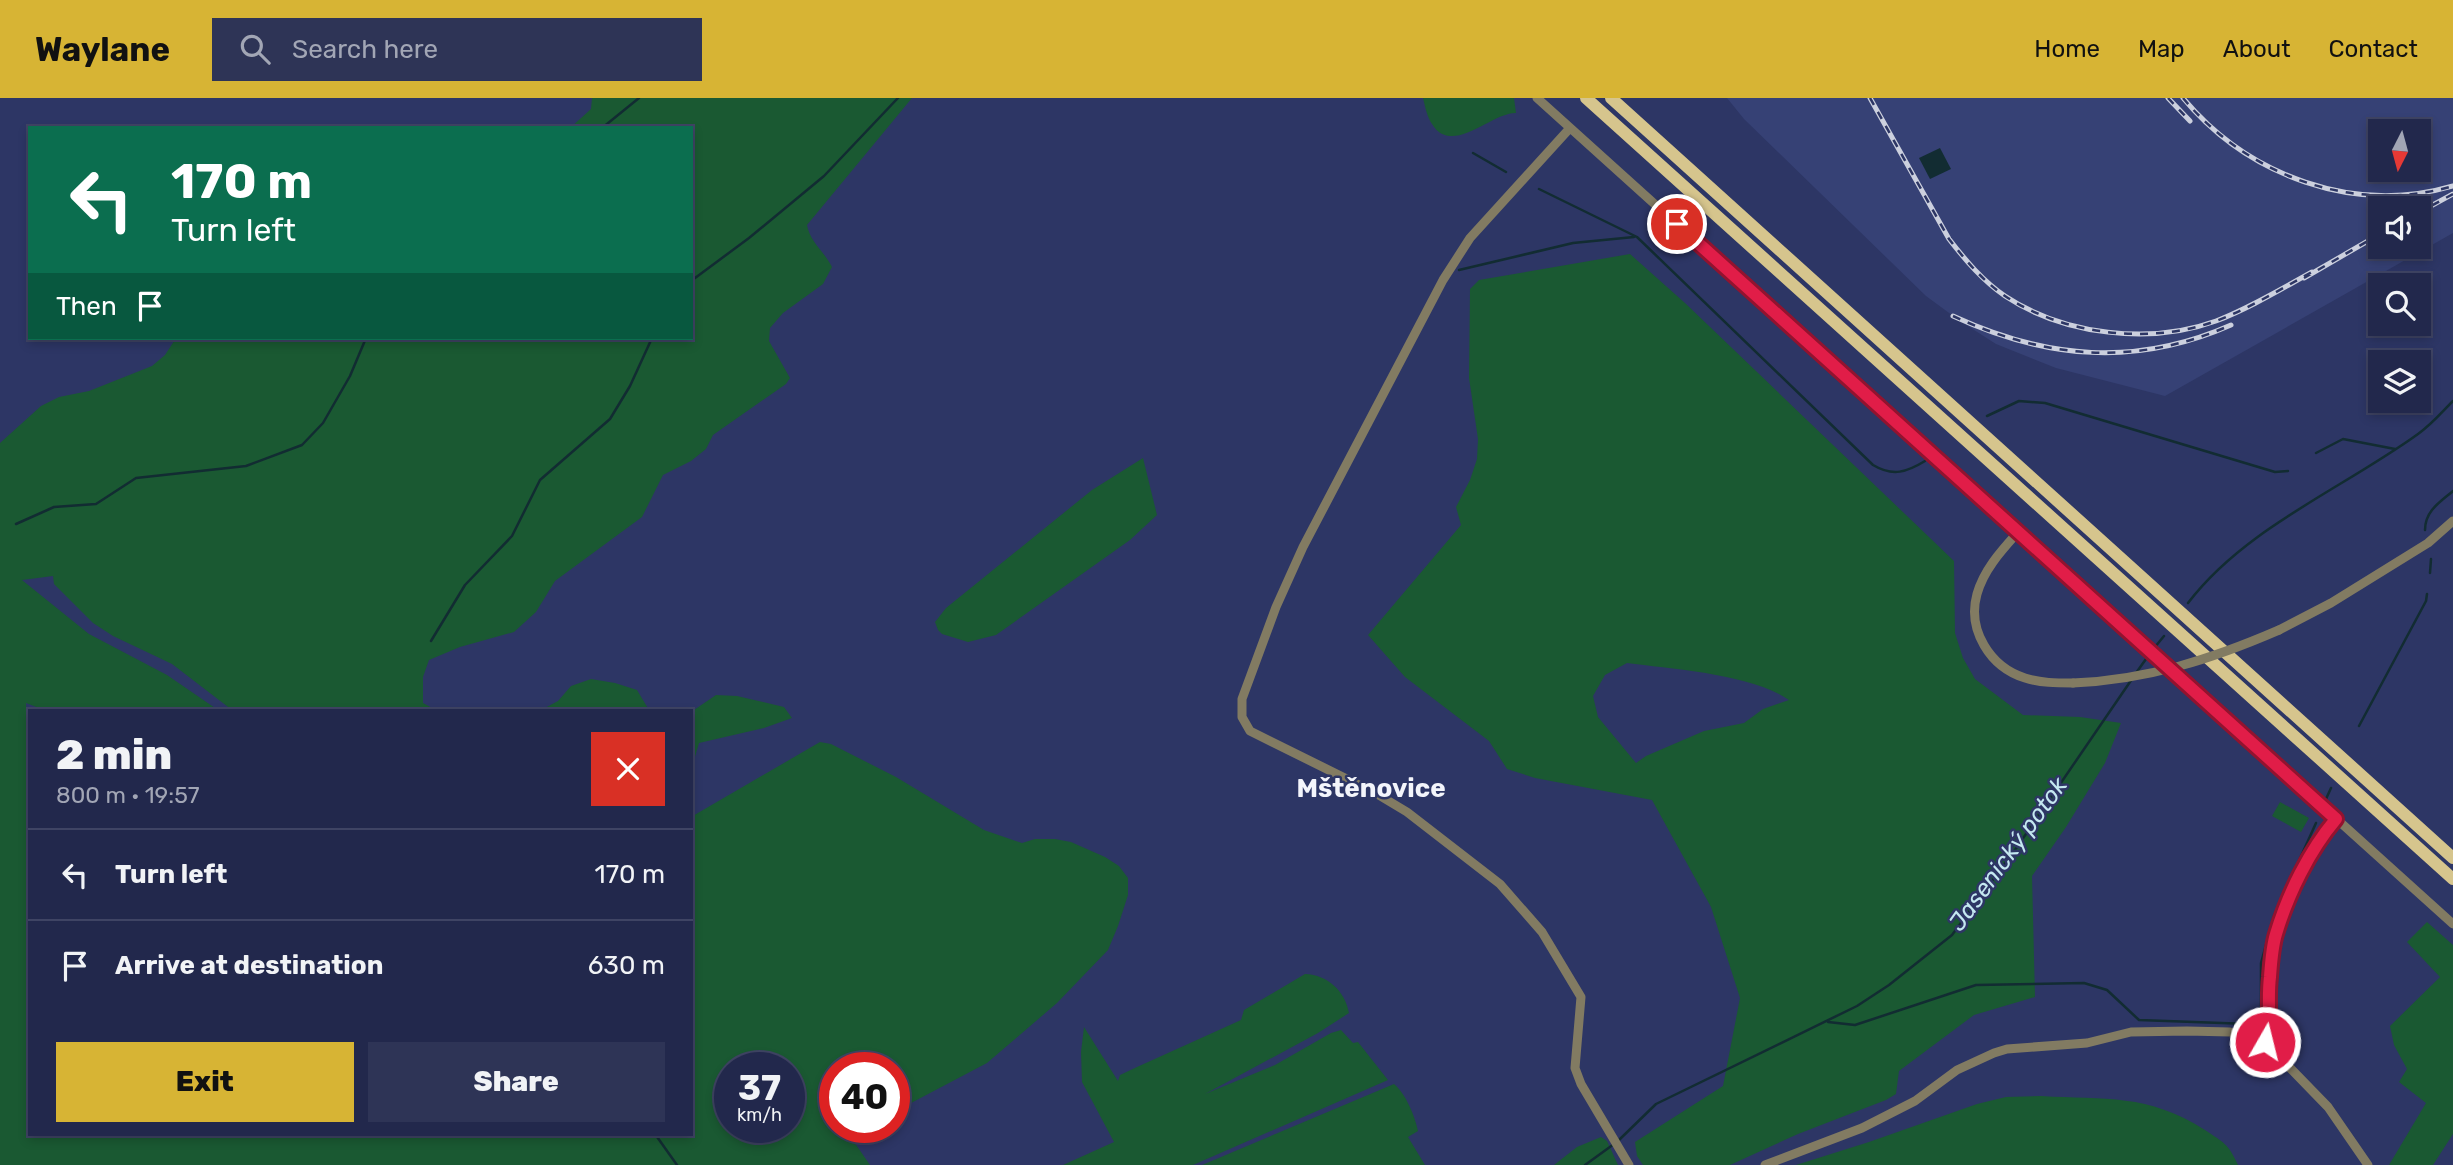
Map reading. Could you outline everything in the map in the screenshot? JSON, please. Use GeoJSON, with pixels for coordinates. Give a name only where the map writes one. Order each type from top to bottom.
{"type":"FeatureCollection","features":[{"type":"Feature","properties":{"kind":"highway"},"geometry":{"type":"LineString","coordinates":[[1586,98],[2453,879]]}},
{"type":"Feature","properties":{"kind":"highway"},"geometry":{"type":"LineString","coordinates":[[1611,98],[2453,858]]}},
{"type":"Feature","properties":{"kind":"street"},"geometry":{"type":"LineString","coordinates":[[1537,98],[2453,924]]}},
{"type":"Feature","properties":{"kind":"street"},"geometry":{"type":"LineString","coordinates":[[1570,128],[1470,238],[1443,280],[1303,547],[1281,595],[1242,699],[1242,717],[1250,731],[1377,794],[1407,812],[1500,884],[1542,932],[1581,997],[1575,1068],[1581,1084],[1629,1165]]}},
{"type":"Feature","properties":{"kind":"street"},"geometry":{"type":"LineString","coordinates":[[2019,531],[1998,555],[1982,581],[1975,603],[1978,634],[1991,657],[2011,672],[2034,681],[2073,683],[2130,677],[2181,667],[2222,654],[2279,630],[2330,603],[2428,543],[2453,521]]}},
{"type":"Feature","properties":{"kind":"street"},"geometry":{"type":"LineString","coordinates":[[2265,1042],[2270,1023],[2269,982],[2275,936],[2289,900],[2320,837],[2336,819]]}},
{"type":"Feature","properties":{"kind":"street"},"geometry":{"type":"LineString","coordinates":[[1765,1165],[1862,1128],[1915,1101],[1957,1070],[1994,1052],[2061,1046],[2132,1032],[2230,1032],[2265,1042],[2328,1107],[2368,1165]]}},
{"type":"Feature","properties":{"kind":"shaded area"},"geometry":{"type":"Polygon","coordinates":[[[1727,98],[2453,98],[2453,233],[2431,245],[2431,196],[2368,196],[2368,259],[2407,259],[2382,273],[2368,273],[2368,281],[2165,396],[2056,368],[1996,344],[1926,296],[1744,119],[1727,98]]]}},
{"type":"Feature","properties":{"kind":"shaded area"},"geometry":{"type":"Polygon","coordinates":[[[1940,148],[1951,169],[1930,179],[1919,158],[1940,148]]]}},
{"type":"Feature","properties":{"kind":"green space"},"geometry":{"type":"Polygon","coordinates":[[[592,98],[912,98],[807,225],[811,236],[832,267],[823,284],[783,313],[770,328],[769,341],[790,378],[786,384],[713,435],[706,449],[691,461],[663,475],[642,517],[555,581],[536,612],[514,632],[460,647],[429,660],[423,677],[423,703],[434,709],[231,709],[172,664],[113,636],[93,623],[54,584],[53,576],[22,580],[89,634],[167,675],[217,709],[41,709],[26,703],[28,1136],[693,1136],[693,816],[820,742],[831,744],[896,777],[984,830],[1022,843],[1035,839],[1071,842],[1119,866],[1128,878],[1128,895],[1108,950],[1057,1003],[987,1063],[910,1104],[910,1052],[819,1052],[819,1143],[855,1143],[870,1165],[0,1165],[0,443],[41,406],[59,397],[89,391],[152,366],[165,355],[175,340],[693,340],[693,126],[572,126],[591,109],[592,98]]]}},
{"type":"Feature","properties":{"kind":"green space"},"geometry":{"type":"Polygon","coordinates":[[[1423,98],[1514,98],[1516,113],[1461,135],[1450,136],[1440,133],[1432,124],[1423,98]]]}},
{"type":"Feature","properties":{"kind":"green space"},"geometry":{"type":"Polygon","coordinates":[[[1630,254],[1685,303],[1954,561],[1955,633],[1963,658],[1975,679],[2023,715],[2080,717],[2121,723],[2105,763],[2032,876],[2035,997],[1974,1015],[1899,1071],[1896,1094],[1886,1100],[1798,1134],[1730,1165],[1643,1165],[1637,1156],[1635,1142],[1723,1086],[1740,998],[1711,907],[1652,800],[1535,778],[1507,769],[1489,741],[1405,677],[1368,635],[1461,525],[1456,507],[1477,459],[1478,439],[1469,378],[1470,289],[1479,280],[1630,254]],[[1627,663],[1605,675],[1593,696],[1598,717],[1636,763],[1704,731],[1744,723],[1763,709],[1789,700],[1773,691],[1733,678],[1627,663]]]}},
{"type":"Feature","properties":{"kind":"green space"},"geometry":{"type":"Polygon","coordinates":[[[1143,458],[1157,515],[1130,540],[996,635],[968,642],[942,634],[938,630],[935,622],[946,608],[1092,490],[1143,458]]]}},
{"type":"Feature","properties":{"kind":"green space"},"geometry":{"type":"Polygon","coordinates":[[[591,679],[615,683],[637,690],[648,709],[543,709],[558,701],[571,686],[591,679]]]}},
{"type":"Feature","properties":{"kind":"green space"},"geometry":{"type":"Polygon","coordinates":[[[716,695],[737,696],[784,707],[792,718],[764,728],[699,743],[693,760],[693,711],[716,695]]]}},
{"type":"Feature","properties":{"kind":"green space"},"geometry":{"type":"Polygon","coordinates":[[[2280,802],[2309,818],[2301,832],[2272,816],[2280,802]]]}},
{"type":"Feature","properties":{"kind":"green space"},"geometry":{"type":"Polygon","coordinates":[[[2427,922],[2453,945],[2453,1134],[2433,1165],[2389,1165],[2426,1103],[2399,1082],[2407,1069],[2394,1045],[2390,1026],[2440,977],[2407,942],[2427,922]]]}},
{"type":"Feature","properties":{"kind":"green space"},"geometry":{"type":"Polygon","coordinates":[[[1305,974],[1321,977],[1334,986],[1344,998],[1349,1013],[1318,1033],[1205,1094],[1275,1065],[1341,1030],[1353,1043],[1358,1042],[1388,1080],[1193,1165],[1063,1165],[1114,1142],[1082,1082],[1084,1027],[1118,1081],[1120,1075],[1241,1020],[1244,1010],[1305,974]]]}},
{"type":"Feature","properties":{"kind":"green space"},"geometry":{"type":"Polygon","coordinates":[[[1394,1084],[1412,1112],[1418,1131],[1408,1137],[1425,1165],[1202,1165],[1394,1084]]]}},
{"type":"Feature","properties":{"kind":"green space"},"geometry":{"type":"Polygon","coordinates":[[[2041,1096],[2126,1101],[2164,1110],[2184,1118],[2221,1141],[2238,1165],[1796,1165],[1977,1104],[2006,1097],[2041,1096]]]}},
{"type":"Feature","properties":{"kind":"green space"},"geometry":{"type":"Polygon","coordinates":[[[1601,1137],[1607,1141],[1618,1165],[1554,1165],[1577,1147],[1601,1137]]]}},
{"type":"Feature","properties":{"kind":"waterway"},"geometry":{"type":"LineString","coordinates":[[604,126],[639,98]]}},
{"type":"Feature","properties":{"kind":"waterway"},"geometry":{"type":"LineString","coordinates":[[693,280],[749,238],[824,176],[898,98]]}},
{"type":"Feature","properties":{"kind":"waterway"},"geometry":{"type":"LineString","coordinates":[[1473,153],[1506,172]]}},
{"type":"Feature","properties":{"kind":"waterway"},"geometry":{"type":"LineString","coordinates":[[1539,189],[1637,237],[1873,465],[1887,471],[1900,472],[1925,461]]}},
{"type":"Feature","properties":{"kind":"waterway"},"geometry":{"type":"LineString","coordinates":[[1459,270],[1573,243],[1634,237]]}},
{"type":"Feature","properties":{"kind":"waterway"},"geometry":{"type":"LineString","coordinates":[[16,524],[54,507],[96,504],[136,478],[246,466],[302,445],[323,423],[350,376],[365,340]]}},
{"type":"Feature","properties":{"kind":"waterway"},"geometry":{"type":"LineString","coordinates":[[431,641],[465,585],[512,536],[540,480],[610,419],[630,386],[651,340]]}},
{"type":"Feature","properties":{"kind":"waterway"},"geometry":{"type":"LineString","coordinates":[[1987,416],[2019,401],[2045,403],[2275,472],[2288,471]]}},
{"type":"Feature","properties":{"kind":"waterway","name":"Jasenický potok"},"geometry":{"type":"LineString","coordinates":[[2188,603],[2211,576],[2237,553],[2296,511],[2418,434],[2453,401]]}},
{"type":"Feature","properties":{"kind":"waterway"},"geometry":{"type":"LineString","coordinates":[[2316,453],[2343,439],[2395,449]]}},
{"type":"Feature","properties":{"kind":"waterway"},"geometry":{"type":"LineString","coordinates":[[2425,530],[2430,512],[2453,491]]}},
{"type":"Feature","properties":{"kind":"waterway"},"geometry":{"type":"LineString","coordinates":[[2430,573],[2431,559]]}},
{"type":"Feature","properties":{"kind":"waterway"},"geometry":{"type":"LineString","coordinates":[[2359,726],[2426,601],[2427,594]]}},
{"type":"Feature","properties":{"kind":"waterway","name":"Jasenický potok"},"geometry":{"type":"LineString","coordinates":[[2155,647],[2164,636]]}},
{"type":"Feature","properties":{"kind":"waterway","name":"Jasenický potok"},"geometry":{"type":"LineString","coordinates":[[2136,673],[2146,659]]}},
{"type":"Feature","properties":{"kind":"waterway","name":"Jasenický potok"},"geometry":{"type":"LineString","coordinates":[[1619,1140],[1656,1104],[1857,1006],[1889,985],[1952,935],[2017,847],[2132,679]]}},
{"type":"Feature","properties":{"kind":"waterway"},"geometry":{"type":"LineString","coordinates":[[2326,799],[2331,788]]}},
{"type":"Feature","properties":{"kind":"waterway"},"geometry":{"type":"LineString","coordinates":[[1828,1022],[1855,1025],[1976,985],[2084,983],[2107,990],[2139,1020],[2249,1024],[2261,1007],[2261,963],[2274,916],[2316,823]]}},
{"type":"Feature","properties":{"kind":"waterway"},"geometry":{"type":"LineString","coordinates":[[656,1136],[677,1165]]}},
{"type":"Feature","properties":{"kind":"waterway","name":"Jasenický potok"},"geometry":{"type":"LineString","coordinates":[[1585,1165],[1614,1144]]}},
{"type":"Feature","properties":{"kind":"railway"},"geometry":{"type":"LineString","coordinates":[[1870,98],[1949,239],[1962,255],[1982,277],[2005,296],[2054,320],[2108,332],[2136,334],[2190,328],[2241,310],[2312,272]]}},
{"type":"Feature","properties":{"kind":"railway"},"geometry":{"type":"LineString","coordinates":[[2168,98],[2190,121]]}},
{"type":"Feature","properties":{"kind":"railway"},"geometry":{"type":"LineString","coordinates":[[2183,98],[2209,125],[2239,149],[2271,168],[2305,182],[2341,191],[2378,195],[2416,194],[2453,186]]}},
{"type":"Feature","properties":{"kind":"railway"},"geometry":{"type":"LineString","coordinates":[[2431,206],[2453,194]]}},
{"type":"Feature","properties":{"kind":"railway"},"geometry":{"type":"LineString","coordinates":[[2304,278],[2368,241]]}},
{"type":"Feature","properties":{"kind":"railway"},"geometry":{"type":"LineString","coordinates":[[1953,316],[2022,341],[2057,349],[2091,352],[2126,352],[2161,347],[2231,325]]}},
{"type":"Feature","properties":{"kind":"district","name":"Mštěnovice"},"geometry":{"type":"Point","coordinates":[1371,788]}},
{"type":"Feature","properties":{"kind":"route"},"geometry":{"type":"LineString","coordinates":[[1677,224],[2336,819],[2320,837],[2289,900],[2275,936],[2269,982],[2270,1023],[2265,1042]]}}]}
